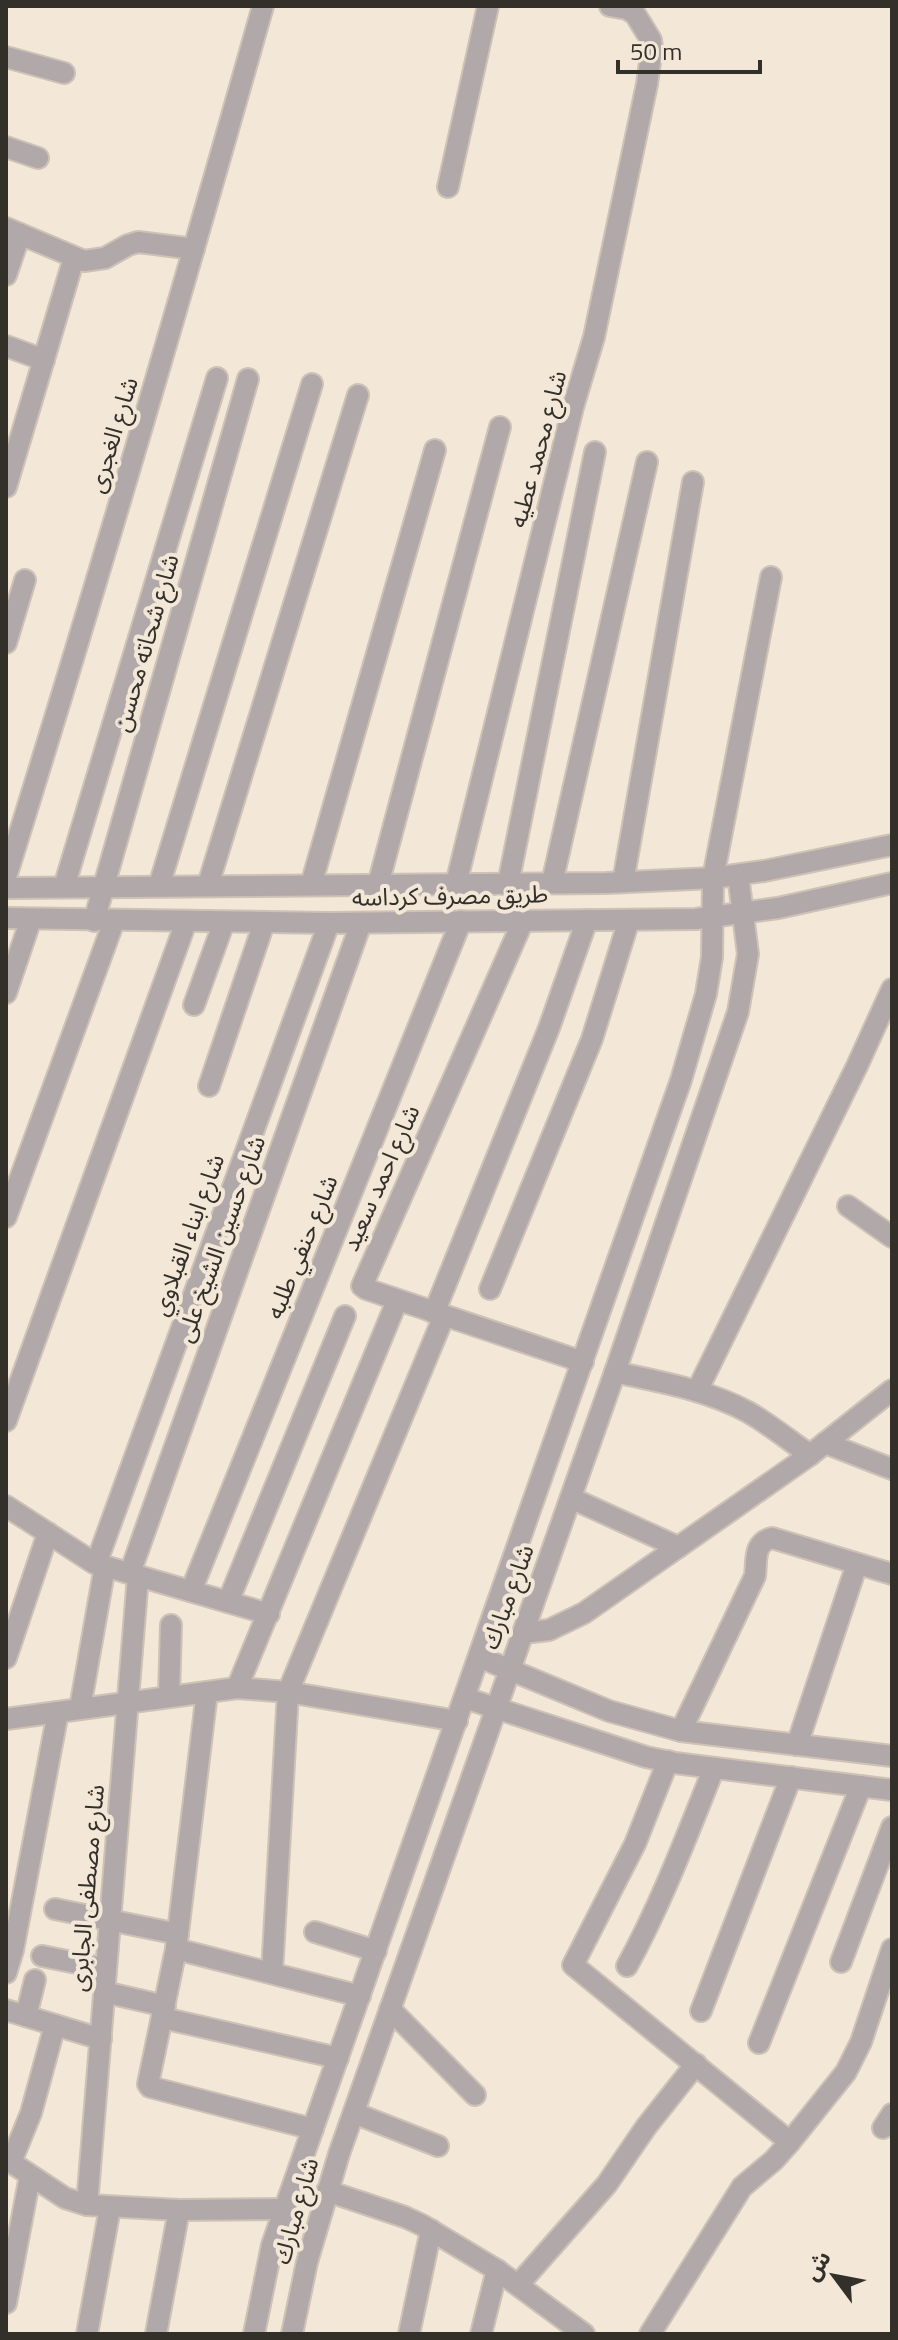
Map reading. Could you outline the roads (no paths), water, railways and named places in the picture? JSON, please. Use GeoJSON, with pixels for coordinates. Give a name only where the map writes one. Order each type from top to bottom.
{"type":"FeatureCollection","features":[{"type":"Feature","properties":{"kind":"street","name":"شارع الغجرى"},"geometry":{"type":"LineString","coordinates":[[6,877],[79,643],[263,6]]}},
{"type":"Feature","properties":{"kind":"street"},"geometry":{"type":"LineString","coordinates":[[448,187],[488,6]]}},
{"type":"Feature","properties":{"kind":"street","name":"شارع محمد عطيه"},"geometry":{"type":"LineString","coordinates":[[456,884],[573,407],[594,337],[647,84],[652,44],[644,26],[631,11],[610,6]]}},
{"type":"Feature","properties":{"kind":"street"},"geometry":{"type":"LineString","coordinates":[[6,57],[64,73]]}},
{"type":"Feature","properties":{"kind":"street"},"geometry":{"type":"LineString","coordinates":[[6,147],[38,158]]}},
{"type":"Feature","properties":{"kind":"street"},"geometry":{"type":"LineString","coordinates":[[6,275],[13,231],[84,261],[105,258],[138,242],[194,249]]}},
{"type":"Feature","properties":{"kind":"street"},"geometry":{"type":"LineString","coordinates":[[6,487],[74,258]]}},
{"type":"Feature","properties":{"kind":"street"},"geometry":{"type":"LineString","coordinates":[[6,346],[44,360]]}},
{"type":"Feature","properties":{"kind":"street"},"geometry":{"type":"LineString","coordinates":[[64,887],[217,378]]}},
{"type":"Feature","properties":{"kind":"street","name":"شارع شحاته محسن"},"geometry":{"type":"LineString","coordinates":[[6,1217],[104,921],[104,887],[248,379]]}},
{"type":"Feature","properties":{"kind":"street"},"geometry":{"type":"LineString","coordinates":[[159,886],[312,384]]}},
{"type":"Feature","properties":{"kind":"street"},"geometry":{"type":"LineString","coordinates":[[208,885],[358,395]]}},
{"type":"Feature","properties":{"kind":"street"},"geometry":{"type":"LineString","coordinates":[[378,885],[500,427]]}},
{"type":"Feature","properties":{"kind":"street"},"geometry":{"type":"LineString","coordinates":[[311,885],[435,450]]}},
{"type":"Feature","properties":{"kind":"street"},"geometry":{"type":"LineString","coordinates":[[508,884],[595,452]]}},
{"type":"Feature","properties":{"kind":"street"},"geometry":{"type":"LineString","coordinates":[[552,883],[647,462]]}},
{"type":"Feature","properties":{"kind":"street"},"geometry":{"type":"LineString","coordinates":[[623,882],[693,482]]}},
{"type":"Feature","properties":{"kind":"street","name":"شارع مبارك"},"geometry":{"type":"LineString","coordinates":[[254,2334],[264,2276],[285,2209],[681,1080],[706,994],[712,957],[713,878],[771,577]]}},
{"type":"Feature","properties":{"kind":"street"},"geometry":{"type":"LineString","coordinates":[[6,643],[25,580]]}},
{"type":"Feature","properties":{"kind":"street","name":"طريق مصرف كرداسه"},"geometry":{"type":"LineString","coordinates":[[6,888],[508,884],[713,878],[892,845]]}},
{"type":"Feature","properties":{"kind":"street","name":"شارع مبارك"},"geometry":{"type":"LineString","coordinates":[[292,2334],[307,2262],[327,2191],[633,1321],[738,1012],[748,954],[738,875]]}},
{"type":"Feature","properties":{"kind":"street","name":"طريق مصرف كرداسه"},"geometry":{"type":"LineString","coordinates":[[6,918],[361,923],[713,917],[778,908],[892,883]]}},
{"type":"Feature","properties":{"kind":"street"},"geometry":{"type":"LineString","coordinates":[[6,993],[31,919]]}},
{"type":"Feature","properties":{"kind":"street"},"geometry":{"type":"LineString","coordinates":[[272,1973],[288,1692],[439,1315],[587,920]]}},
{"type":"Feature","properties":{"kind":"street"},"geometry":{"type":"LineString","coordinates":[[490,1289],[592,1039],[629,920]]}},
{"type":"Feature","properties":{"kind":"street","name":"شارع حنفي طلبه"},"geometry":{"type":"LineString","coordinates":[[191,1591],[461,921]]}},
{"type":"Feature","properties":{"kind":"street","name":"شارع احمد سعيد"},"geometry":{"type":"LineString","coordinates":[[523,921],[362,1283],[366,1289],[397,1301],[583,1362]]}},
{"type":"Feature","properties":{"kind":"street"},"geometry":{"type":"LineString","coordinates":[[6,1421],[186,922]]}},
{"type":"Feature","properties":{"kind":"street"},"geometry":{"type":"LineString","coordinates":[[194,1005],[224,922]]}},
{"type":"Feature","properties":{"kind":"street"},"geometry":{"type":"LineString","coordinates":[[209,1086],[264,923]]}},
{"type":"Feature","properties":{"kind":"street","name":"شارع ابناء القبلاوي"},"geometry":{"type":"LineString","coordinates":[[80,1708],[100,1565],[329,923]]}},
{"type":"Feature","properties":{"kind":"street","name":"شارع حسين الشيخ على"},"geometry":{"type":"LineString","coordinates":[[134,1574],[361,923]]}},
{"type":"Feature","properties":{"kind":"street"},"geometry":{"type":"LineString","coordinates":[[697,1391],[892,989]]}},
{"type":"Feature","properties":{"kind":"street"},"geometry":{"type":"LineString","coordinates":[[848,1206],[892,1237]]}},
{"type":"Feature","properties":{"kind":"street"},"geometry":{"type":"LineString","coordinates":[[237,1688],[397,1301]]}},
{"type":"Feature","properties":{"kind":"street"},"geometry":{"type":"LineString","coordinates":[[601,1311],[633,1321]]}},
{"type":"Feature","properties":{"kind":"street"},"geometry":{"type":"LineString","coordinates":[[228,1602],[345,1316]]}},
{"type":"Feature","properties":{"kind":"street"},"geometry":{"type":"LineString","coordinates":[[615,1372],[697,1391],[747,1412],[818,1449],[892,1469]]}},
{"type":"Feature","properties":{"kind":"street"},"geometry":{"type":"LineString","coordinates":[[523,1633],[549,1630],[571,1621],[818,1449],[892,1390]]}},
{"type":"Feature","properties":{"kind":"street"},"geometry":{"type":"LineString","coordinates":[[571,1498],[678,1547]]}},
{"type":"Feature","properties":{"kind":"street"},"geometry":{"type":"LineString","coordinates":[[6,1506],[100,1565],[269,1614]]}},
{"type":"Feature","properties":{"kind":"street"},"geometry":{"type":"LineString","coordinates":[[6,1658],[48,1533]]}},
{"type":"Feature","properties":{"kind":"street"},"geometry":{"type":"LineString","coordinates":[[681,1731],[755,1576],[757,1550],[762,1542],[772,1538],[892,1574]]}},
{"type":"Feature","properties":{"kind":"street"},"geometry":{"type":"LineString","coordinates":[[797,1745],[857,1564]]}},
{"type":"Feature","properties":{"kind":"street","name":"شارع مصطفى الجابرى"},"geometry":{"type":"LineString","coordinates":[[87,2205],[128,1702],[134,1574]]}},
{"type":"Feature","properties":{"kind":"street"},"geometry":{"type":"LineString","coordinates":[[169,1696],[171,1625]]}},
{"type":"Feature","properties":{"kind":"street"},"geometry":{"type":"LineString","coordinates":[[479,1657],[609,1711],[681,1731],[892,1756]]}},
{"type":"Feature","properties":{"kind":"street"},"geometry":{"type":"LineString","coordinates":[[535,1721],[548,1686]]}},
{"type":"Feature","properties":{"kind":"street"},"geometry":{"type":"LineString","coordinates":[[6,1719],[237,1688],[288,1692],[457,1721]]}},
{"type":"Feature","properties":{"kind":"street"},"geometry":{"type":"LineString","coordinates":[[207,1692],[177,1942],[148,2086],[313,2129]]}},
{"type":"Feature","properties":{"kind":"street"},"geometry":{"type":"LineString","coordinates":[[465,1698],[646,1757],[892,1790]]}},
{"type":"Feature","properties":{"kind":"street"},"geometry":{"type":"LineString","coordinates":[[6,1973],[58,1712]]}},
{"type":"Feature","properties":{"kind":"street"},"geometry":{"type":"LineString","coordinates":[[668,1761],[630,1854],[573,1965],[790,2142]]}},
{"type":"Feature","properties":{"kind":"street"},"geometry":{"type":"LineString","coordinates":[[627,1966],[675,1866],[714,1768]]}},
{"type":"Feature","properties":{"kind":"street"},"geometry":{"type":"LineString","coordinates":[[701,2011],[791,1777]]}},
{"type":"Feature","properties":{"kind":"street"},"geometry":{"type":"LineString","coordinates":[[759,2043],[861,1786]]}},
{"type":"Feature","properties":{"kind":"street"},"geometry":{"type":"LineString","coordinates":[[841,1962],[892,1827]]}},
{"type":"Feature","properties":{"kind":"street"},"geometry":{"type":"LineString","coordinates":[[55,1909],[110,1920],[272,1973],[360,1996]]}},
{"type":"Feature","properties":{"kind":"street"},"geometry":{"type":"LineString","coordinates":[[315,1932],[376,1951]]}},
{"type":"Feature","properties":{"kind":"street"},"geometry":{"type":"LineString","coordinates":[[650,2334],[742,2187],[790,2142],[846,2072],[861,2042],[892,1949]]}},
{"type":"Feature","properties":{"kind":"street"},"geometry":{"type":"LineString","coordinates":[[42,1956],[106,1969]]}},
{"type":"Feature","properties":{"kind":"street"},"geometry":{"type":"LineString","coordinates":[[35,1980],[16,2013],[101,2039]]}},
{"type":"Feature","properties":{"kind":"street"},"geometry":{"type":"LineString","coordinates":[[104,1992],[164,2012],[338,2058]]}},
{"type":"Feature","properties":{"kind":"street"},"geometry":{"type":"LineString","coordinates":[[390,2009],[475,2095]]}},
{"type":"Feature","properties":{"kind":"street"},"geometry":{"type":"LineString","coordinates":[[55,2025],[31,2113],[8,2160],[65,2198],[87,2205],[179,2210],[285,2209]]}},
{"type":"Feature","properties":{"kind":"street"},"geometry":{"type":"LineString","coordinates":[[518,2285],[607,2184],[646,2127],[696,2064]]}},
{"type":"Feature","properties":{"kind":"street"},"geometry":{"type":"LineString","coordinates":[[354,2113],[438,2146]]}},
{"type":"Feature","properties":{"kind":"street"},"geometry":{"type":"LineString","coordinates":[[6,2303],[30,2176]]}},
{"type":"Feature","properties":{"kind":"street"},"geometry":{"type":"LineString","coordinates":[[327,2191],[405,2217],[431,2230],[497,2270],[584,2334]]}},
{"type":"Feature","properties":{"kind":"street"},"geometry":{"type":"LineString","coordinates":[[87,2334],[110,2208]]}},
{"type":"Feature","properties":{"kind":"street"},"geometry":{"type":"LineString","coordinates":[[156,2334],[179,2210]]}},
{"type":"Feature","properties":{"kind":"street"},"geometry":{"type":"LineString","coordinates":[[409,2334],[431,2230]]}},
{"type":"Feature","properties":{"kind":"street"},"geometry":{"type":"LineString","coordinates":[[481,2334],[497,2270]]}}]}
